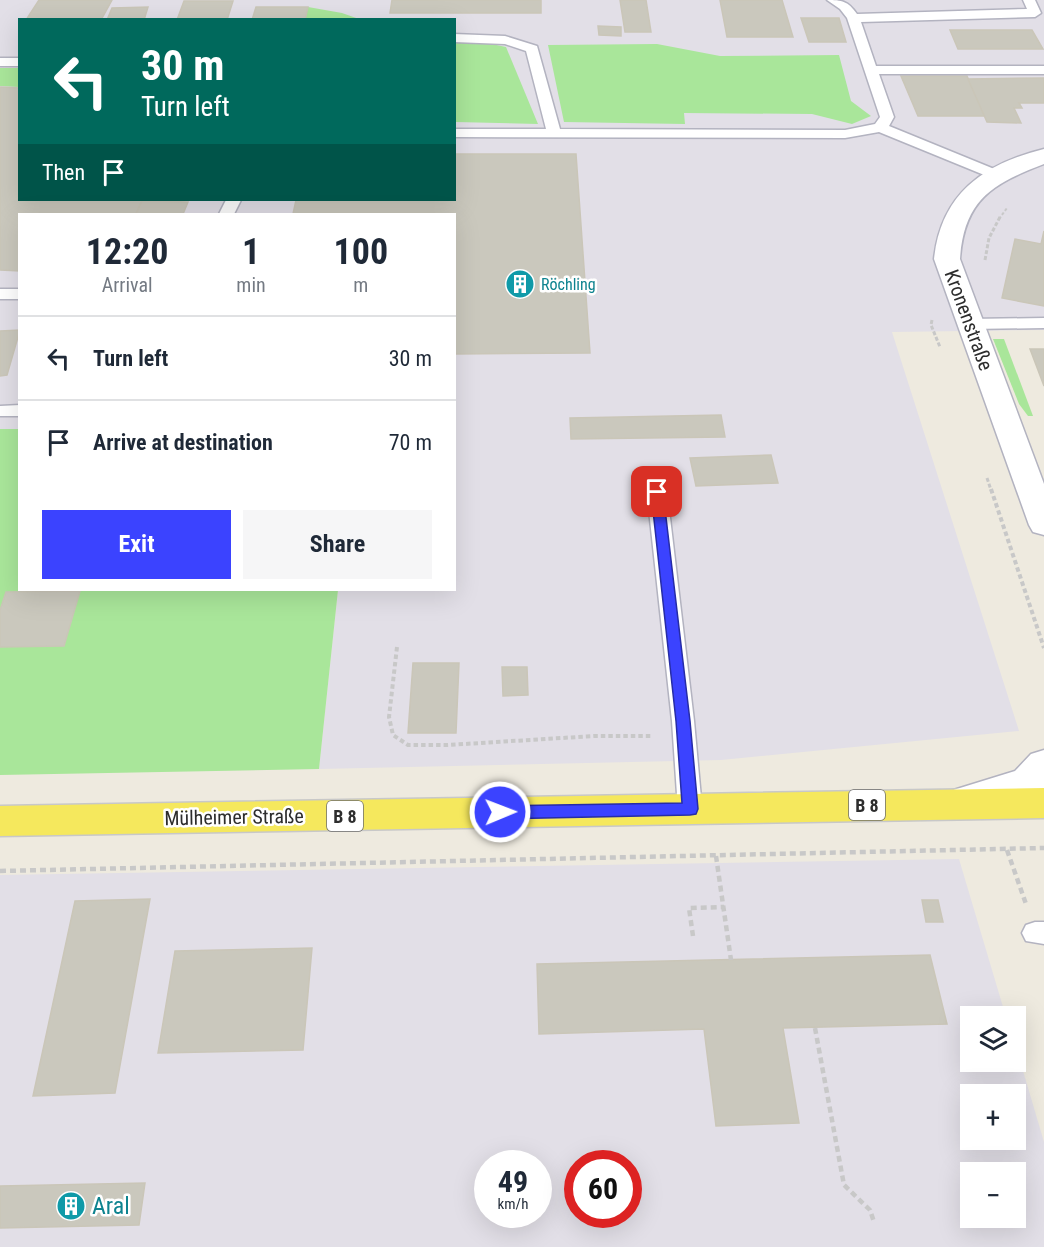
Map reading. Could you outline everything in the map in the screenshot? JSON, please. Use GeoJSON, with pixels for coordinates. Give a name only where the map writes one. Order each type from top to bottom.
{"type":"FeatureCollection","features":[{"type":"Feature","properties":{"kind":"main road","name":"Mülheimer Straße"},"geometry":{"type":"LineString","coordinates":[[0,821],[1044,803]]}},
{"type":"Feature","properties":{"kind":"street","name":"Kronenstraße"},"geometry":{"type":"LineString","coordinates":[[1044,156],[999,176],[974,192],[958,209],[947,243],[947,259],[970,324],[1030,444],[1044,525]]}},
{"type":"Feature","properties":{"kind":"street"},"geometry":{"type":"LineString","coordinates":[[955,804],[1029,781],[1044,765]]}},
{"type":"Feature","properties":{"kind":"lane"},"geometry":{"type":"LineString","coordinates":[[456,133],[845,134],[880,127],[886,122],[887,117],[853,18],[844,6],[833,0]]}},
{"type":"Feature","properties":{"kind":"lane"},"geometry":{"type":"LineString","coordinates":[[853,18],[1035,13],[1029,0]]}},
{"type":"Feature","properties":{"kind":"lane"},"geometry":{"type":"LineString","coordinates":[[456,38],[506,40],[523,43],[532,49],[554,134]]}},
{"type":"Feature","properties":{"kind":"lane"},"geometry":{"type":"LineString","coordinates":[[0,62],[18,62]]}},
{"type":"Feature","properties":{"kind":"lane"},"geometry":{"type":"LineString","coordinates":[[871,70],[1044,70]]}},
{"type":"Feature","properties":{"kind":"lane"},"geometry":{"type":"LineString","coordinates":[[880,127],[999,176]]}},
{"type":"Feature","properties":{"kind":"lane"},"geometry":{"type":"LineString","coordinates":[[0,294],[18,294]]}},
{"type":"Feature","properties":{"kind":"lane"},"geometry":{"type":"LineString","coordinates":[[970,324],[1044,323]]}},
{"type":"Feature","properties":{"kind":"lane"},"geometry":{"type":"LineString","coordinates":[[0,411],[18,410]]}},
{"type":"Feature","properties":{"kind":"lane"},"geometry":{"type":"LineString","coordinates":[[657,492],[690,809]]}},
{"type":"Feature","properties":{"kind":"path"},"geometry":{"type":"LineString","coordinates":[[397,647],[389,717],[393,735],[408,745],[448,745],[594,736],[684,736]]}},
{"type":"Feature","properties":{"kind":"path"},"geometry":{"type":"LineString","coordinates":[[0,871],[1044,848]]}},
{"type":"Feature","properties":{"kind":"path"},"geometry":{"type":"LineString","coordinates":[[1007,850],[1039,933]]}},
{"type":"Feature","properties":{"kind":"path"},"geometry":{"type":"LineString","coordinates":[[717,856],[731,960]]}},
{"type":"Feature","properties":{"kind":"path"},"geometry":{"type":"LineString","coordinates":[[693,936],[689,908],[724,907]]}},
{"type":"Feature","properties":{"kind":"path"},"geometry":{"type":"LineString","coordinates":[[814,1028],[844,1185],[870,1210],[874,1222]]}},
{"type":"Feature","properties":{"kind":"shaded area"},"geometry":{"type":"Polygon","coordinates":[[[0,0],[1044,0],[1044,330],[892,332],[1019,731],[721,760],[319,769],[338,591],[456,591],[456,213],[18,213],[18,429],[0,429],[0,0]]]}},
{"type":"Feature","properties":{"kind":"shaded area"},"geometry":{"type":"Polygon","coordinates":[[[959,859],[1003,1006],[960,1006],[960,1072],[1023,1072],[1044,1142],[1044,1247],[0,1247],[0,875],[959,859]]]}},
{"type":"Feature","properties":{"kind":"green space"},"geometry":{"type":"Polygon","coordinates":[[[308,7],[356,18],[305,18],[308,7]]]}},
{"type":"Feature","properties":{"kind":"green space"},"geometry":{"type":"Polygon","coordinates":[[[482,42],[506,47],[538,124],[456,122],[456,43],[482,42]]]}},
{"type":"Feature","properties":{"kind":"green space"},"geometry":{"type":"Polygon","coordinates":[[[657,44],[720,56],[839,55],[851,101],[871,116],[852,124],[812,114],[684,113],[685,124],[564,122],[548,45],[657,44]]]}},
{"type":"Feature","properties":{"kind":"green space"},"geometry":{"type":"Polygon","coordinates":[[[0,68],[18,68],[18,87],[0,86],[0,68]]]}},
{"type":"Feature","properties":{"kind":"green space"},"geometry":{"type":"Polygon","coordinates":[[[993,339],[1004,339],[1033,416],[1028,416],[1019,404],[993,339]]]}},
{"type":"Feature","properties":{"kind":"green space"},"geometry":{"type":"Polygon","coordinates":[[[0,429],[18,429],[18,591],[338,591],[319,769],[0,775],[0,429]]]}},
{"type":"Feature","properties":{"kind":"building"},"geometry":{"type":"Polygon","coordinates":[[[39,0],[112,0],[102,18],[27,18],[39,0]]]}},
{"type":"Feature","properties":{"kind":"building"},"geometry":{"type":"Polygon","coordinates":[[[392,0],[541,0],[541,13],[390,13],[392,0]]]}},
{"type":"Feature","properties":{"kind":"building"},"geometry":{"type":"Polygon","coordinates":[[[620,0],[646,0],[651,32],[625,32],[620,0]]]}},
{"type":"Feature","properties":{"kind":"building"},"geometry":{"type":"Polygon","coordinates":[[[720,0],[782,0],[793,37],[727,37],[720,0]]]}},
{"type":"Feature","properties":{"kind":"building"},"geometry":{"type":"Polygon","coordinates":[[[184,1],[233,1],[228,18],[178,18],[184,1]]]}},
{"type":"Feature","properties":{"kind":"building"},"geometry":{"type":"Polygon","coordinates":[[[148,7],[145,18],[108,18],[112,8],[148,7]]]}},
{"type":"Feature","properties":{"kind":"building"},"geometry":{"type":"Polygon","coordinates":[[[256,7],[308,7],[305,18],[253,18],[256,7]]]}},
{"type":"Feature","properties":{"kind":"building"},"geometry":{"type":"Polygon","coordinates":[[[801,18],[839,18],[846,42],[809,42],[801,18]]]}},
{"type":"Feature","properties":{"kind":"building"},"geometry":{"type":"Polygon","coordinates":[[[598,26],[621,27],[621,36],[599,35],[598,26]]]}},
{"type":"Feature","properties":{"kind":"building"},"geometry":{"type":"Polygon","coordinates":[[[950,30],[1032,30],[1043,49],[958,49],[950,30]]]}},
{"type":"Feature","properties":{"kind":"building"},"geometry":{"type":"Polygon","coordinates":[[[901,76],[967,76],[985,116],[918,116],[901,76]]]}},
{"type":"Feature","properties":{"kind":"building"},"geometry":{"type":"Polygon","coordinates":[[[1044,78],[1044,103],[1019,103],[1022,108],[1014,108],[1021,123],[987,122],[968,79],[1044,78]]]}},
{"type":"Feature","properties":{"kind":"building"},"geometry":{"type":"Polygon","coordinates":[[[0,87],[18,88],[18,201],[142,201],[136,213],[18,213],[18,271],[0,270],[0,87]]]}},
{"type":"Feature","properties":{"kind":"building","name":"Röchling"},"geometry":{"type":"Polygon","coordinates":[[[456,154],[576,154],[590,353],[456,354],[456,213],[293,213],[296,201],[456,201],[456,154]]]}},
{"type":"Feature","properties":{"kind":"building"},"geometry":{"type":"Polygon","coordinates":[[[142,201],[188,202],[183,213],[136,213],[142,201]]]}},
{"type":"Feature","properties":{"kind":"building"},"geometry":{"type":"Polygon","coordinates":[[[1044,231],[1044,306],[1002,298],[1015,239],[1041,244],[1044,231]]]}},
{"type":"Feature","properties":{"kind":"building"},"geometry":{"type":"Polygon","coordinates":[[[18,330],[7,375],[0,376],[0,331],[18,330]]]}},
{"type":"Feature","properties":{"kind":"building"},"geometry":{"type":"Polygon","coordinates":[[[1030,349],[1044,349],[1044,386],[1030,349]]]}},
{"type":"Feature","properties":{"kind":"building"},"geometry":{"type":"Polygon","coordinates":[[[721,415],[725,437],[571,439],[570,418],[721,415]]]}},
{"type":"Feature","properties":{"kind":"building"},"geometry":{"type":"Polygon","coordinates":[[[771,455],[778,483],[696,486],[690,458],[771,455]]]}},
{"type":"Feature","properties":{"kind":"building"},"geometry":{"type":"Polygon","coordinates":[[[80,591],[64,646],[0,647],[0,610],[6,592],[80,591]]]}},
{"type":"Feature","properties":{"kind":"building"},"geometry":{"type":"Polygon","coordinates":[[[413,663],[459,663],[456,733],[408,733],[413,663]]]}},
{"type":"Feature","properties":{"kind":"building"},"geometry":{"type":"Polygon","coordinates":[[[502,667],[527,667],[528,695],[503,696],[502,667]]]}},
{"type":"Feature","properties":{"kind":"building"},"geometry":{"type":"Polygon","coordinates":[[[150,899],[115,1093],[33,1096],[75,901],[150,899]]]}},
{"type":"Feature","properties":{"kind":"building"},"geometry":{"type":"Polygon","coordinates":[[[922,900],[938,900],[943,922],[926,922],[922,900]]]}},
{"type":"Feature","properties":{"kind":"building"},"geometry":{"type":"Polygon","coordinates":[[[312,948],[303,1050],[158,1053],[175,951],[312,948]]]}},
{"type":"Feature","properties":{"kind":"building"},"geometry":{"type":"Polygon","coordinates":[[[930,955],[947,1024],[783,1028],[799,1123],[716,1126],[704,1029],[539,1034],[537,964],[930,955]]]}},
{"type":"Feature","properties":{"kind":"building","name":"Aral"},"geometry":{"type":"Polygon","coordinates":[[[145,1183],[139,1225],[0,1228],[0,1186],[145,1183]]]}},
{"type":"Feature","properties":{"kind":"place","name":"Röchling"},"geometry":{"type":"Point","coordinates":[520,284]}},
{"type":"Feature","properties":{"kind":"place","name":"Aral"},"geometry":{"type":"Point","coordinates":[71,1206]}},
{"type":"Feature","properties":{"kind":"route"},"geometry":{"type":"LineString","coordinates":[[500,812],[690,809],[683,721],[657,492]]}}]}
